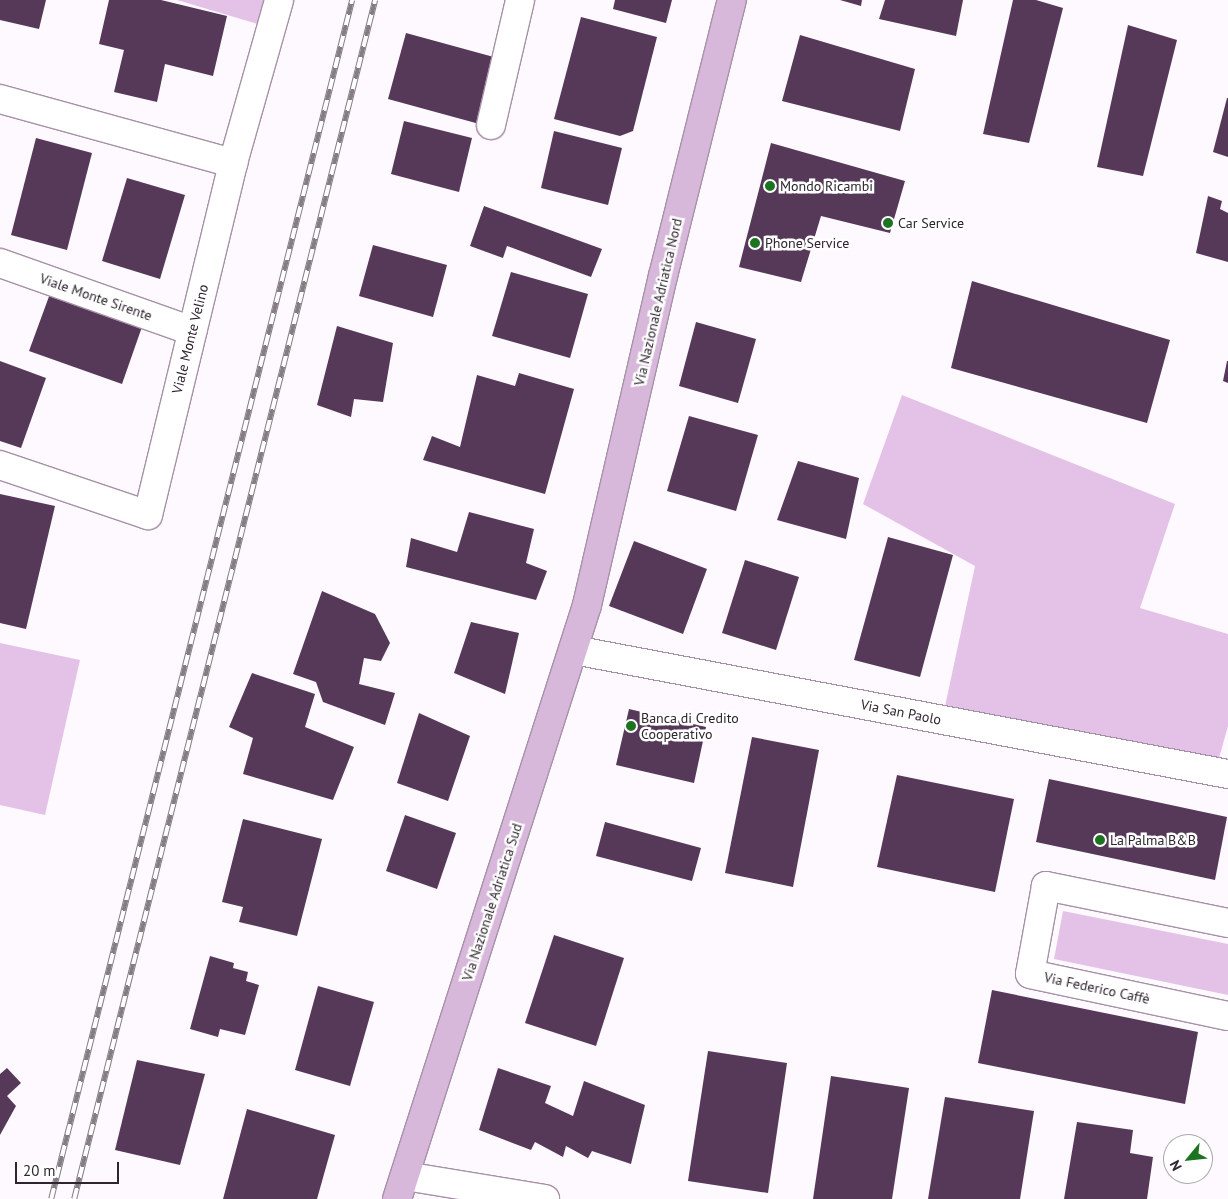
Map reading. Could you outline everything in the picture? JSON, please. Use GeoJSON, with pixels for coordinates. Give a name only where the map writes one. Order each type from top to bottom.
{"type":"FeatureCollection","features":[{"type":"Feature","properties":{"kind":"main road","name":"Via Nazionale Adriatica Nord"},"geometry":{"type":"LineString","coordinates":[[587,605],[663,276],[732,0]]}},
{"type":"Feature","properties":{"kind":"main road","name":"Via Nazionale Adriatica Sud"},"geometry":{"type":"LineString","coordinates":[[401,1187],[587,605]]}},
{"type":"Feature","properties":{"kind":"street","name":"Viale Monte Velino"},"geometry":{"type":"LineString","coordinates":[[0,465],[148,515],[233,163],[279,0]]}},
{"type":"Feature","properties":{"kind":"street"},"geometry":{"type":"LineString","coordinates":[[491,125],[520,0]]}},
{"type":"Feature","properties":{"kind":"street"},"geometry":{"type":"LineString","coordinates":[[0,99],[233,163]]}},
{"type":"Feature","properties":{"kind":"street","name":"Viale Monte Sirente"},"geometry":{"type":"LineString","coordinates":[[0,263],[192,331]]}},
{"type":"Feature","properties":{"kind":"street","name":"Via San Paolo"},"geometry":{"type":"LineString","coordinates":[[574,650],[1228,774]]}},
{"type":"Feature","properties":{"kind":"street","name":"Via Federico Caffè"},"geometry":{"type":"LineString","coordinates":[[1228,923],[1046,886],[1030,974],[1228,1016]]}},
{"type":"Feature","properties":{"kind":"street"},"geometry":{"type":"LineString","coordinates":[[401,1187],[545,1199]]}},
{"type":"Feature","properties":{"kind":"shaded area"},"geometry":{"type":"Polygon","coordinates":[[[177,0],[268,0],[261,25],[177,0]]]}},
{"type":"Feature","properties":{"kind":"shaded area"},"geometry":{"type":"Polygon","coordinates":[[[902,395],[1175,504],[1140,608],[1228,634],[1228,726],[1216,769],[944,711],[975,566],[863,504],[902,395]]]}},
{"type":"Feature","properties":{"kind":"shaded area"},"geometry":{"type":"Polygon","coordinates":[[[0,643],[80,660],[45,815],[0,805],[0,643]]]}},
{"type":"Feature","properties":{"kind":"shaded area"},"geometry":{"type":"Polygon","coordinates":[[[1063,911],[1228,944],[1228,995],[1054,959],[1063,911]]]}},
{"type":"Feature","properties":{"kind":"building"},"geometry":{"type":"Polygon","coordinates":[[[0,0],[46,0],[39,29],[0,20],[0,0]]]}},
{"type":"Feature","properties":{"kind":"building"},"geometry":{"type":"Polygon","coordinates":[[[109,0],[161,0],[227,16],[213,76],[165,64],[157,102],[114,92],[124,50],[99,44],[109,0]]]}},
{"type":"Feature","properties":{"kind":"building"},"geometry":{"type":"Polygon","coordinates":[[[615,0],[672,0],[666,23],[613,9],[615,0]]]}},
{"type":"Feature","properties":{"kind":"building"},"geometry":{"type":"Polygon","coordinates":[[[840,0],[862,0],[861,6],[840,0]]]}},
{"type":"Feature","properties":{"kind":"building"},"geometry":{"type":"Polygon","coordinates":[[[885,0],[963,0],[956,36],[879,19],[885,0]]]}},
{"type":"Feature","properties":{"kind":"building"},"geometry":{"type":"Polygon","coordinates":[[[1013,0],[1036,0],[1063,8],[1029,143],[983,134],[1013,0]]]}},
{"type":"Feature","properties":{"kind":"building"},"geometry":{"type":"Polygon","coordinates":[[[581,17],[657,37],[633,131],[620,136],[554,119],[581,17]]]}},
{"type":"Feature","properties":{"kind":"building"},"geometry":{"type":"Polygon","coordinates":[[[1128,25],[1177,40],[1143,176],[1097,167],[1128,25]]]}},
{"type":"Feature","properties":{"kind":"building"},"geometry":{"type":"Polygon","coordinates":[[[406,33],[501,59],[483,125],[388,99],[406,33]]]}},
{"type":"Feature","properties":{"kind":"building"},"geometry":{"type":"Polygon","coordinates":[[[800,35],[915,69],[900,131],[782,101],[800,35]]]}},
{"type":"Feature","properties":{"kind":"building"},"geometry":{"type":"Polygon","coordinates":[[[1228,98],[1228,157],[1213,152],[1228,98]]]}},
{"type":"Feature","properties":{"kind":"building"},"geometry":{"type":"Polygon","coordinates":[[[404,121],[472,138],[459,192],[391,174],[404,121]]]}},
{"type":"Feature","properties":{"kind":"building"},"geometry":{"type":"Polygon","coordinates":[[[554,131],[622,148],[608,205],[541,188],[554,131]]]}},
{"type":"Feature","properties":{"kind":"building"},"geometry":{"type":"Polygon","coordinates":[[[36,138],[92,153],[67,250],[11,235],[36,138]]]}},
{"type":"Feature","properties":{"kind":"building"},"geometry":{"type":"Polygon","coordinates":[[[771,143],[905,181],[890,233],[821,216],[801,282],[739,267],[771,143]]]}},
{"type":"Feature","properties":{"kind":"building"},"geometry":{"type":"Polygon","coordinates":[[[127,178],[185,195],[160,279],[102,261],[127,178]]]}},
{"type":"Feature","properties":{"kind":"building"},"geometry":{"type":"Polygon","coordinates":[[[1208,196],[1222,201],[1220,209],[1228,213],[1228,262],[1196,253],[1208,196]]]}},
{"type":"Feature","properties":{"kind":"building"},"geometry":{"type":"Polygon","coordinates":[[[484,206],[602,249],[591,277],[507,246],[503,258],[470,246],[484,206]]]}},
{"type":"Feature","properties":{"kind":"building"},"geometry":{"type":"Polygon","coordinates":[[[373,245],[447,265],[433,317],[359,296],[373,245]]]}},
{"type":"Feature","properties":{"kind":"building"},"geometry":{"type":"Polygon","coordinates":[[[511,272],[588,294],[570,358],[492,336],[511,272]]]}},
{"type":"Feature","properties":{"kind":"building"},"geometry":{"type":"Polygon","coordinates":[[[972,281],[1170,340],[1147,423],[951,368],[972,281]]]}},
{"type":"Feature","properties":{"kind":"building"},"geometry":{"type":"Polygon","coordinates":[[[51,291],[143,324],[122,384],[29,351],[51,291]]]}},
{"type":"Feature","properties":{"kind":"building"},"geometry":{"type":"Polygon","coordinates":[[[696,322],[756,339],[738,403],[679,386],[696,322]]]}},
{"type":"Feature","properties":{"kind":"building"},"geometry":{"type":"Polygon","coordinates":[[[337,326],[393,343],[383,402],[354,399],[351,417],[317,405],[337,326]]]}},
{"type":"Feature","properties":{"kind":"building"},"geometry":{"type":"Polygon","coordinates":[[[0,361],[46,378],[21,448],[0,441],[0,361]]]}},
{"type":"Feature","properties":{"kind":"building"},"geometry":{"type":"Polygon","coordinates":[[[1228,361],[1228,383],[1223,381],[1228,361]]]}},
{"type":"Feature","properties":{"kind":"building"},"geometry":{"type":"Polygon","coordinates":[[[519,373],[574,389],[545,494],[423,460],[432,436],[460,447],[477,375],[515,386],[519,373]]]}},
{"type":"Feature","properties":{"kind":"building"},"geometry":{"type":"Polygon","coordinates":[[[689,416],[758,435],[736,511],[667,491],[689,416]]]}},
{"type":"Feature","properties":{"kind":"building"},"geometry":{"type":"Polygon","coordinates":[[[798,461],[859,478],[846,539],[777,520],[798,461]]]}},
{"type":"Feature","properties":{"kind":"building"},"geometry":{"type":"Polygon","coordinates":[[[0,494],[55,506],[26,629],[0,623],[0,494]]]}},
{"type":"Feature","properties":{"kind":"building"},"geometry":{"type":"Polygon","coordinates":[[[469,512],[534,529],[526,563],[547,571],[536,600],[406,567],[411,538],[457,552],[469,512]]]}},
{"type":"Feature","properties":{"kind":"building"},"geometry":{"type":"Polygon","coordinates":[[[888,537],[953,555],[920,677],[854,660],[888,537]]]}},
{"type":"Feature","properties":{"kind":"building"},"geometry":{"type":"Polygon","coordinates":[[[634,541],[707,569],[683,634],[609,606],[634,541]]]}},
{"type":"Feature","properties":{"kind":"building"},"geometry":{"type":"Polygon","coordinates":[[[745,560],[799,577],[776,650],[722,633],[745,560]]]}},
{"type":"Feature","properties":{"kind":"building"},"geometry":{"type":"Polygon","coordinates":[[[322,591],[375,614],[390,643],[381,661],[364,658],[359,684],[395,693],[385,725],[323,702],[316,682],[293,674],[322,591]]]}},
{"type":"Feature","properties":{"kind":"building"},"geometry":{"type":"Polygon","coordinates":[[[471,622],[519,633],[505,694],[454,673],[471,622]]]}},
{"type":"Feature","properties":{"kind":"building"},"geometry":{"type":"Polygon","coordinates":[[[252,673],[315,694],[305,727],[354,747],[333,800],[243,774],[253,738],[229,727],[252,673]]]}},
{"type":"Feature","properties":{"kind":"building"},"geometry":{"type":"Polygon","coordinates":[[[629,709],[706,727],[694,783],[616,765],[629,709]]]}},
{"type":"Feature","properties":{"kind":"building"},"geometry":{"type":"Polygon","coordinates":[[[419,713],[470,736],[448,801],[397,783],[419,713]]]}},
{"type":"Feature","properties":{"kind":"building"},"geometry":{"type":"Polygon","coordinates":[[[752,737],[819,750],[793,887],[725,873],[752,737]]]}},
{"type":"Feature","properties":{"kind":"building"},"geometry":{"type":"Polygon","coordinates":[[[897,775],[1014,799],[995,892],[877,867],[897,775]]]}},
{"type":"Feature","properties":{"kind":"building"},"geometry":{"type":"Polygon","coordinates":[[[1049,779],[1227,817],[1215,880],[1036,842],[1049,779]]]}},
{"type":"Feature","properties":{"kind":"building"},"geometry":{"type":"Polygon","coordinates":[[[405,815],[456,833],[437,889],[386,871],[405,815]]]}},
{"type":"Feature","properties":{"kind":"building"},"geometry":{"type":"Polygon","coordinates":[[[243,819],[322,839],[297,936],[239,922],[243,907],[222,902],[243,819]]]}},
{"type":"Feature","properties":{"kind":"building"},"geometry":{"type":"Polygon","coordinates":[[[605,822],[701,848],[692,881],[596,856],[605,822]]]}},
{"type":"Feature","properties":{"kind":"building"},"geometry":{"type":"Polygon","coordinates":[[[554,935],[624,958],[596,1046],[525,1023],[554,935]]]}},
{"type":"Feature","properties":{"kind":"building"},"geometry":{"type":"Polygon","coordinates":[[[210,956],[234,963],[233,968],[248,972],[246,981],[259,985],[245,1035],[220,1029],[218,1037],[190,1029],[210,956]]]}},
{"type":"Feature","properties":{"kind":"building"},"geometry":{"type":"Polygon","coordinates":[[[318,986],[374,1002],[350,1086],[295,1070],[318,986]]]}},
{"type":"Feature","properties":{"kind":"building"},"geometry":{"type":"Polygon","coordinates":[[[992,990],[1198,1032],[1185,1104],[978,1063],[992,990]]]}},
{"type":"Feature","properties":{"kind":"building"},"geometry":{"type":"Polygon","coordinates":[[[708,1051],[787,1063],[768,1193],[688,1181],[708,1051]]]}},
{"type":"Feature","properties":{"kind":"building"},"geometry":{"type":"Polygon","coordinates":[[[137,1060],[205,1074],[180,1165],[115,1150],[137,1060]]]}},
{"type":"Feature","properties":{"kind":"building"},"geometry":{"type":"Polygon","coordinates":[[[7,1068],[21,1083],[7,1096],[16,1106],[0,1135],[0,1074],[7,1068]]]}},
{"type":"Feature","properties":{"kind":"building"},"geometry":{"type":"Polygon","coordinates":[[[498,1068],[551,1086],[545,1103],[573,1116],[584,1081],[645,1105],[631,1164],[592,1151],[588,1158],[566,1146],[563,1157],[535,1142],[531,1150],[479,1130],[498,1068]]]}},
{"type":"Feature","properties":{"kind":"building"},"geometry":{"type":"Polygon","coordinates":[[[831,1076],[909,1088],[892,1199],[813,1199],[831,1076]]]}},
{"type":"Feature","properties":{"kind":"building"},"geometry":{"type":"Polygon","coordinates":[[[945,1097],[1034,1111],[1020,1199],[928,1199],[945,1097]]]}},
{"type":"Feature","properties":{"kind":"building"},"geometry":{"type":"Polygon","coordinates":[[[247,1109],[335,1135],[317,1199],[223,1199],[247,1109]]]}},
{"type":"Feature","properties":{"kind":"building"},"geometry":{"type":"Polygon","coordinates":[[[1077,1122],[1133,1130],[1130,1153],[1153,1157],[1147,1199],[1064,1199],[1077,1122]]]}},
{"type":"Feature","properties":{"kind":"railway"},"geometry":{"type":"LineString","coordinates":[[51,1199],[352,0]]}},
{"type":"Feature","properties":{"kind":"railway"},"geometry":{"type":"LineString","coordinates":[[74,1199],[375,0]]}},
{"type":"Feature","properties":{"kind":"place","name":"Mondo Ricambi"},"geometry":{"type":"Point","coordinates":[770,186]}},
{"type":"Feature","properties":{"kind":"place","name":"Car Service"},"geometry":{"type":"Point","coordinates":[888,223]}},
{"type":"Feature","properties":{"kind":"place","name":"Phone Service"},"geometry":{"type":"Point","coordinates":[755,243]}},
{"type":"Feature","properties":{"kind":"place","name":"Banca di Credito Cooperativo"},"geometry":{"type":"Point","coordinates":[631,726]}},
{"type":"Feature","properties":{"kind":"place","name":"La Palma B&B"},"geometry":{"type":"Point","coordinates":[1100,840]}}]}
